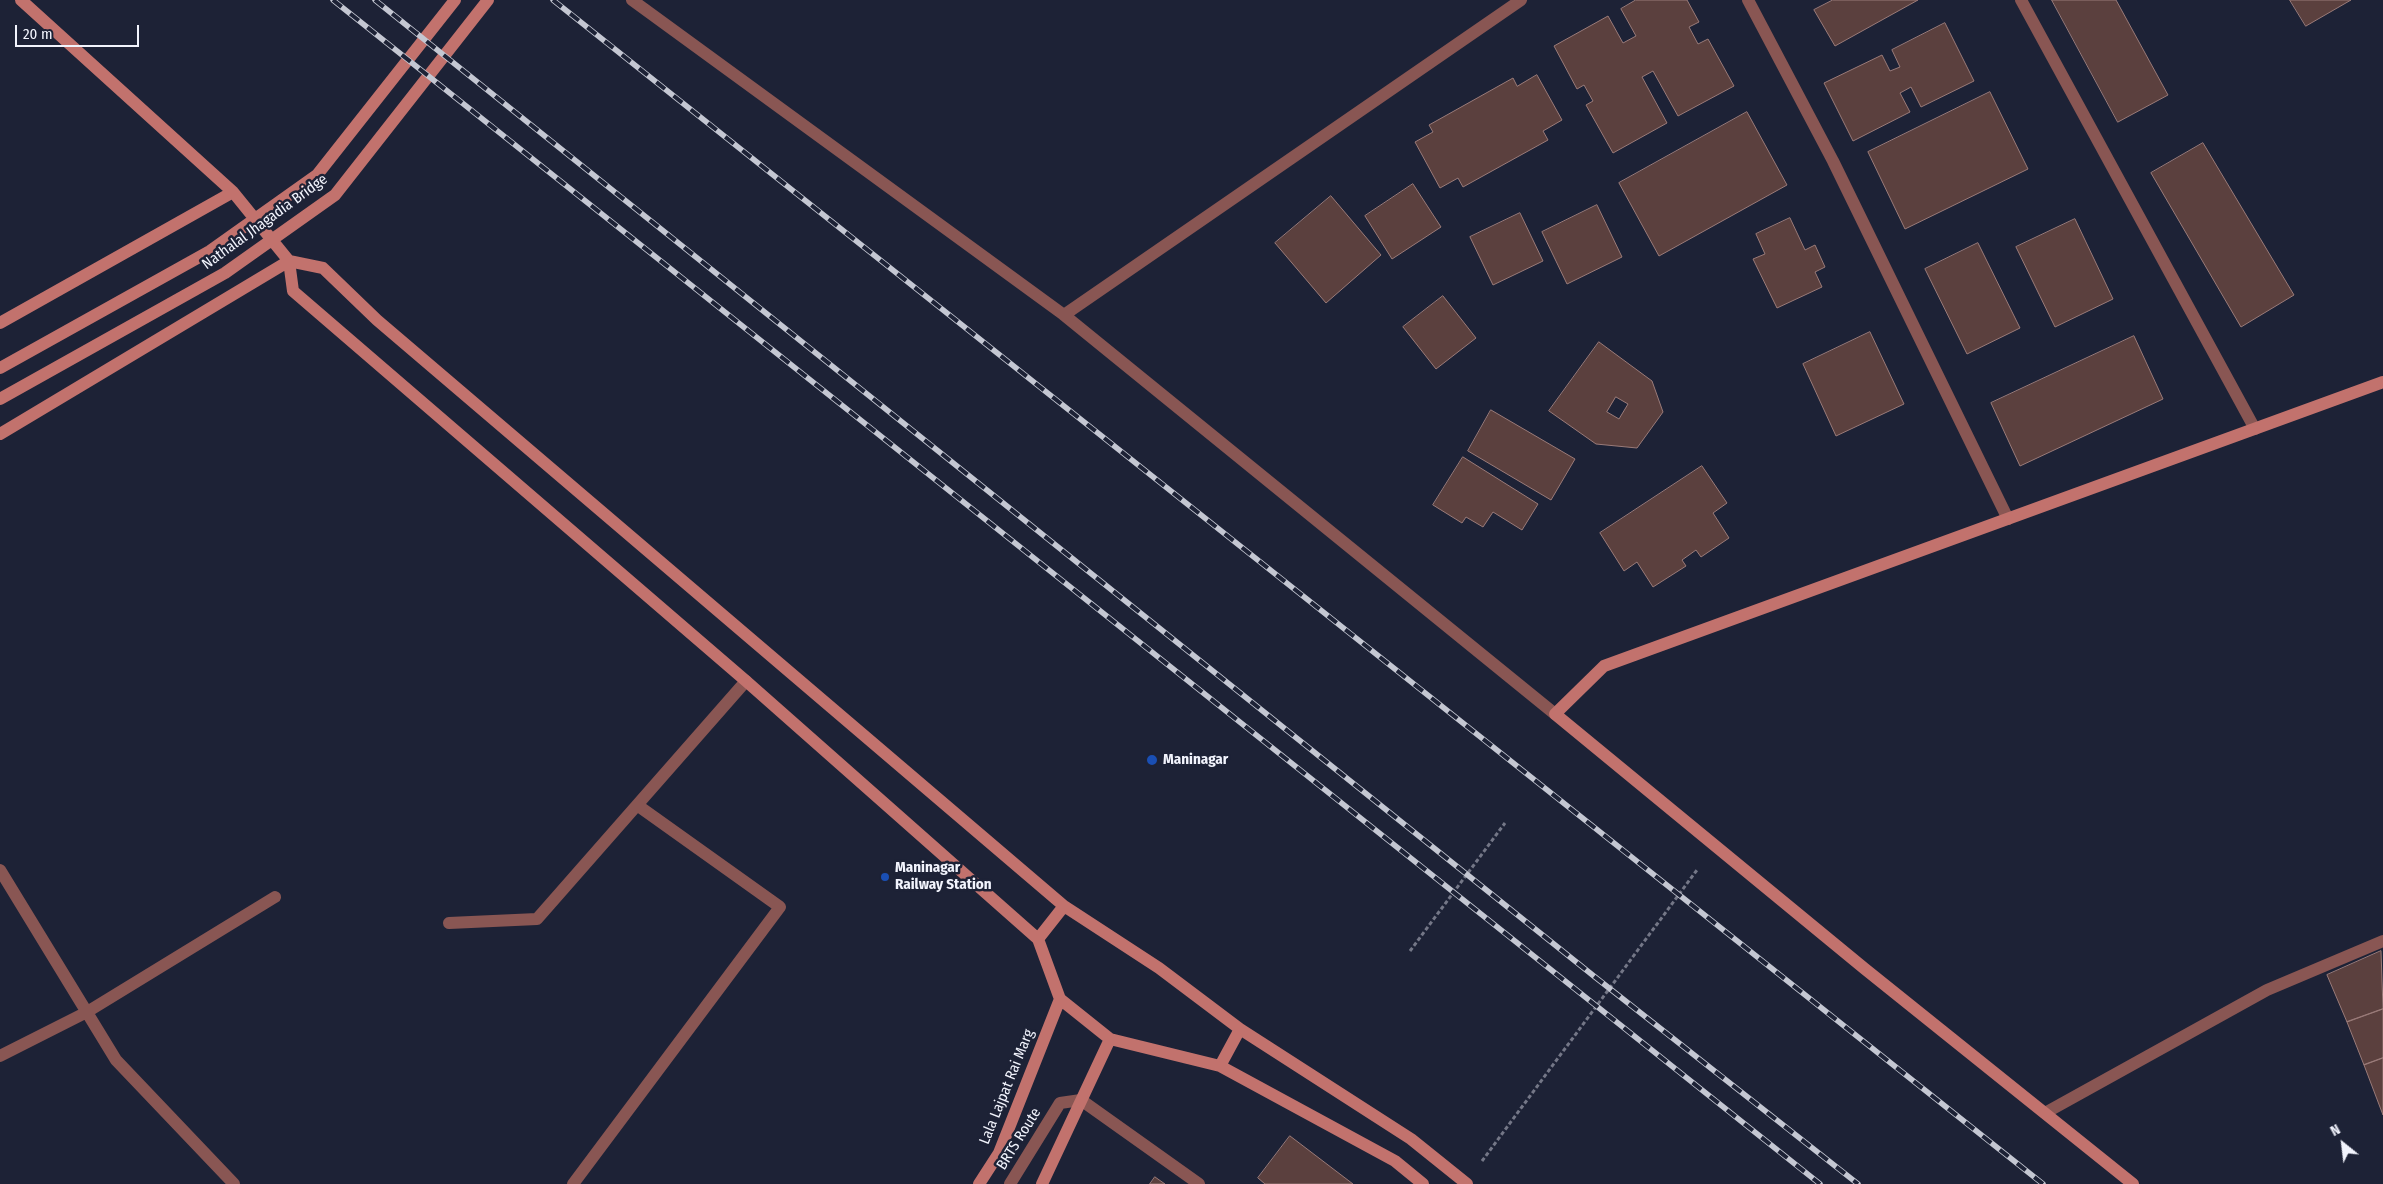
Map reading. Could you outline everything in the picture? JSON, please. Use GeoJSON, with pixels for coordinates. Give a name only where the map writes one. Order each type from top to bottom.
{"type":"FeatureCollection","features":[{"type":"Feature","properties":{"kind":"street"},"geometry":{"type":"LineString","coordinates":[[21,0],[233,192],[289,261],[293,291],[352,344],[746,681],[1038,940],[1060,999],[1110,1039],[1220,1066],[1394,1161],[1424,1184]]}},
{"type":"Feature","properties":{"kind":"street","name":"Nathalal Jhagadia Bridge"},"geometry":{"type":"LineString","coordinates":[[0,368],[210,251],[317,176],[454,0]]}},
{"type":"Feature","properties":{"kind":"street","name":"Nathalal Jhagadia Bridge"},"geometry":{"type":"LineString","coordinates":[[0,399],[225,274],[335,195],[488,0]]}},
{"type":"Feature","properties":{"kind":"street"},"geometry":{"type":"LineString","coordinates":[[632,0],[1064,315],[1865,969],[2134,1184]]}},
{"type":"Feature","properties":{"kind":"street"},"geometry":{"type":"LineString","coordinates":[[1064,315],[1520,0]]}},
{"type":"Feature","properties":{"kind":"street"},"geometry":{"type":"LineString","coordinates":[[1748,0],[1833,161],[2008,519]]}},
{"type":"Feature","properties":{"kind":"street"},"geometry":{"type":"LineString","coordinates":[[2021,0],[2255,429]]}},
{"type":"Feature","properties":{"kind":"street"},"geometry":{"type":"LineString","coordinates":[[0,323],[233,192]]}},
{"type":"Feature","properties":{"kind":"street"},"geometry":{"type":"LineString","coordinates":[[0,434],[289,261],[323,268],[377,320],[1064,906],[1159,968],[1240,1029],[1411,1139],[1467,1184]]}},
{"type":"Feature","properties":{"kind":"street"},"geometry":{"type":"LineString","coordinates":[[1555,714],[1604,666],[2383,382]]}},
{"type":"Feature","properties":{"kind":"street"},"geometry":{"type":"LineString","coordinates":[[449,923],[537,919],[746,681]]}},
{"type":"Feature","properties":{"kind":"street"},"geometry":{"type":"LineString","coordinates":[[573,1184],[780,907],[637,805]]}},
{"type":"Feature","properties":{"kind":"street"},"geometry":{"type":"LineString","coordinates":[[0,870],[116,1060],[234,1184]]}},
{"type":"Feature","properties":{"kind":"street"},"geometry":{"type":"LineString","coordinates":[[0,1056],[87,1012],[275,897]]}},
{"type":"Feature","properties":{"kind":"street"},"geometry":{"type":"LineString","coordinates":[[1038,940],[1064,906]]}},
{"type":"Feature","properties":{"kind":"street"},"geometry":{"type":"LineString","coordinates":[[2045,1113],[2267,990],[2383,941]]}},
{"type":"Feature","properties":{"kind":"street","name":"Lala Lajpat Rai Marg"},"geometry":{"type":"LineString","coordinates":[[979,1184],[999,1153],[1060,999]]}},
{"type":"Feature","properties":{"kind":"street"},"geometry":{"type":"LineString","coordinates":[[1220,1066],[1240,1029]]}},
{"type":"Feature","properties":{"kind":"street"},"geometry":{"type":"LineString","coordinates":[[1042,1184],[1110,1039]]}},
{"type":"Feature","properties":{"kind":"street"},"geometry":{"type":"LineString","coordinates":[[1081,1100],[1199,1184]]}},
{"type":"Feature","properties":{"kind":"street","name":"BRTS Route"},"geometry":{"type":"LineString","coordinates":[[1010,1184],[1060,1103],[1081,1100]]}},
{"type":"Feature","properties":{"kind":"path"},"geometry":{"type":"LineString","coordinates":[[1410,951],[1505,823]]}},
{"type":"Feature","properties":{"kind":"path"},"geometry":{"type":"LineString","coordinates":[[1476,1168],[1697,870]]}},
{"type":"Feature","properties":{"kind":"building"},"geometry":{"type":"Polygon","coordinates":[[[1636,0],[1687,0],[1699,22],[1689,27],[1698,44],[1708,39],[1734,86],[1678,116],[1653,71],[1642,77],[1667,123],[1613,153],[1586,105],[1593,101],[1584,85],[1577,89],[1554,46],[1608,16],[1623,43],[1636,36],[1621,9],[1636,0]]]}},
{"type":"Feature","properties":{"kind":"building"},"geometry":{"type":"Polygon","coordinates":[[[1833,0],[1918,0],[1835,46],[1814,10],[1833,0]]]}},
{"type":"Feature","properties":{"kind":"building"},"geometry":{"type":"Polygon","coordinates":[[[2052,0],[2116,0],[2168,95],[2118,122],[2052,0]]]}},
{"type":"Feature","properties":{"kind":"building"},"geometry":{"type":"Polygon","coordinates":[[[2290,0],[2351,0],[2306,26],[2290,0]]]}},
{"type":"Feature","properties":{"kind":"building"},"geometry":{"type":"Polygon","coordinates":[[[1945,23],[1974,81],[1921,107],[1911,87],[1900,93],[1910,112],[1853,141],[1824,83],[1882,55],[1890,71],[1900,67],[1892,50],[1945,23]]]}},
{"type":"Feature","properties":{"kind":"building"},"geometry":{"type":"Polygon","coordinates":[[[1537,75],[1562,120],[1543,131],[1548,140],[1463,187],[1458,178],[1440,188],[1415,142],[1433,132],[1429,125],[1513,78],[1517,86],[1537,75]]]}},
{"type":"Feature","properties":{"kind":"building"},"geometry":{"type":"Polygon","coordinates":[[[1990,92],[2028,169],[1905,229],[1868,152],[1990,92]]]}},
{"type":"Feature","properties":{"kind":"building"},"geometry":{"type":"Polygon","coordinates":[[[1747,112],[1787,185],[1659,256],[1619,183],[1747,112]]]}},
{"type":"Feature","properties":{"kind":"building"},"geometry":{"type":"Polygon","coordinates":[[[2203,143],[2294,295],[2241,327],[2151,173],[2203,143]]]}},
{"type":"Feature","properties":{"kind":"building"},"geometry":{"type":"Polygon","coordinates":[[[1413,184],[1441,227],[1392,259],[1365,216],[1413,184]]]}},
{"type":"Feature","properties":{"kind":"building"},"geometry":{"type":"Polygon","coordinates":[[[1331,196],[1381,255],[1326,303],[1275,243],[1331,196]]]}},
{"type":"Feature","properties":{"kind":"building"},"geometry":{"type":"Polygon","coordinates":[[[1597,205],[1622,257],[1567,284],[1542,232],[1597,205]]]}},
{"type":"Feature","properties":{"kind":"building"},"geometry":{"type":"Polygon","coordinates":[[[1520,213],[1543,261],[1493,285],[1470,237],[1520,213]]]}},
{"type":"Feature","properties":{"kind":"building"},"geometry":{"type":"Polygon","coordinates":[[[1790,218],[1805,250],[1815,245],[1825,267],[1815,272],[1822,287],[1777,308],[1753,259],[1765,254],[1756,234],[1790,218]]]}},
{"type":"Feature","properties":{"kind":"building"},"geometry":{"type":"Polygon","coordinates":[[[2075,219],[2113,299],[2055,327],[2016,247],[2075,219]]]}},
{"type":"Feature","properties":{"kind":"building"},"geometry":{"type":"Polygon","coordinates":[[[1978,243],[2020,328],[1967,354],[1925,269],[1978,243]]]}},
{"type":"Feature","properties":{"kind":"building"},"geometry":{"type":"Polygon","coordinates":[[[1443,296],[1476,338],[1436,369],[1403,327],[1443,296]]]}},
{"type":"Feature","properties":{"kind":"building"},"geometry":{"type":"Polygon","coordinates":[[[1870,332],[1904,404],[1836,436],[1803,364],[1870,332]]]}},
{"type":"Feature","properties":{"kind":"building"},"geometry":{"type":"Polygon","coordinates":[[[2134,336],[2163,399],[2020,466],[1991,403],[2134,336]]]}},
{"type":"Feature","properties":{"kind":"building"},"geometry":{"type":"Polygon","coordinates":[[[1599,342],[1652,381],[1663,412],[1637,448],[1596,444],[1549,411],[1599,342]],[[1616,397],[1607,412],[1619,419],[1628,404],[1616,397]]]}},
{"type":"Feature","properties":{"kind":"building"},"geometry":{"type":"Polygon","coordinates":[[[1491,410],[1575,459],[1551,500],[1468,451],[1491,410]]]}},
{"type":"Feature","properties":{"kind":"building"},"geometry":{"type":"Polygon","coordinates":[[[1463,457],[1538,504],[1522,530],[1493,512],[1483,527],[1466,517],[1462,523],[1433,505],[1463,457]]]}},
{"type":"Feature","properties":{"kind":"building"},"geometry":{"type":"Polygon","coordinates":[[[1702,466],[1727,503],[1713,513],[1729,538],[1701,557],[1696,550],[1682,560],[1686,566],[1653,587],[1637,562],[1624,571],[1600,533],[1702,466]]]}},
{"type":"Feature","properties":{"kind":"building"},"geometry":{"type":"Polygon","coordinates":[[[2381,951],[2383,1009],[2347,1022],[2327,975],[2381,951]]]}},
{"type":"Feature","properties":{"kind":"building"},"geometry":{"type":"Polygon","coordinates":[[[2383,1009],[2383,1058],[2364,1065],[2347,1022],[2383,1009]]]}},
{"type":"Feature","properties":{"kind":"building"},"geometry":{"type":"Polygon","coordinates":[[[2383,1058],[2383,1115],[2364,1065],[2383,1058]]]}},
{"type":"Feature","properties":{"kind":"building"},"geometry":{"type":"Polygon","coordinates":[[[1290,1136],[1353,1184],[1265,1184],[1258,1178],[1290,1136]]]}},
{"type":"Feature","properties":{"kind":"building"},"geometry":{"type":"Polygon","coordinates":[[[1155,1177],[1165,1184],[1150,1184],[1155,1177]]]}},
{"type":"Feature","properties":{"kind":"railway"},"geometry":{"type":"LineString","coordinates":[[333,0],[1820,1184]]}},
{"type":"Feature","properties":{"kind":"railway"},"geometry":{"type":"LineString","coordinates":[[375,0],[1595,977],[1858,1184]]}},
{"type":"Feature","properties":{"kind":"railway"},"geometry":{"type":"LineString","coordinates":[[553,0],[2043,1184]]}},
{"type":"Feature","properties":{"kind":"place","name":"Maninagar"},"geometry":{"type":"Point","coordinates":[1152,760]}},
{"type":"Feature","properties":{"kind":"place","name":"Maninagar Railway Station"},"geometry":{"type":"Point","coordinates":[885,877]}}]}
